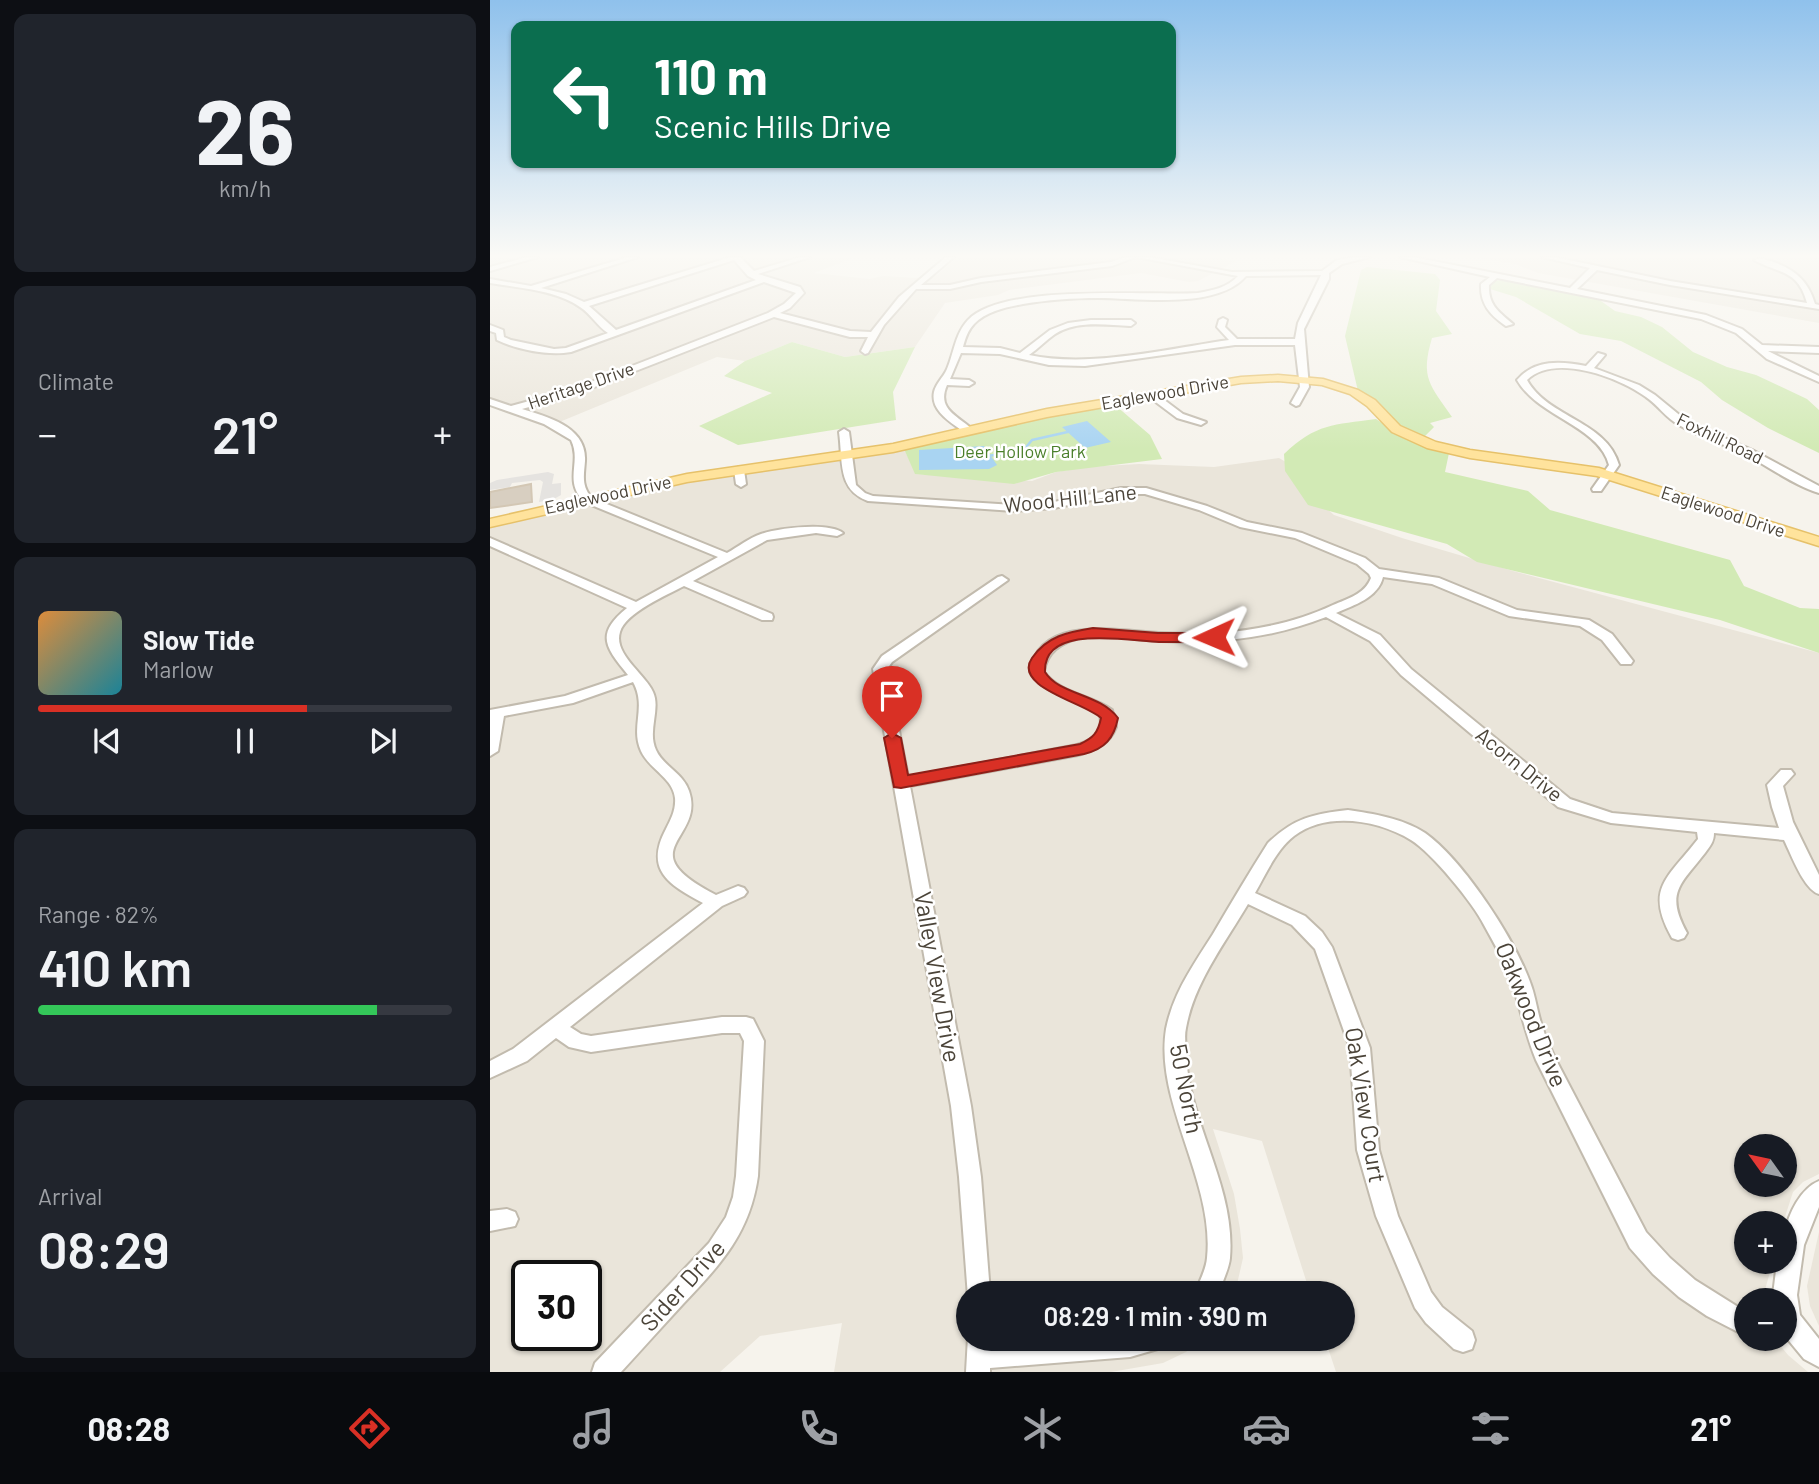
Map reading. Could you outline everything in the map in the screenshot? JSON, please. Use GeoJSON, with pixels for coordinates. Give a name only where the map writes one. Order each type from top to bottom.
{"type":"FeatureCollection","features":[{"type":"Feature","properties":{"kind":"main road","name":"Eaglewood Drive"},"geometry":{"type":"LineString","coordinates":[[490,523],[739,470],[912,445],[1036,415],[1251,379],[1304,379],[1354,393],[1371,403],[1396,429],[1432,445],[1460,452],[1575,467],[1609,475],[1819,542]]}},
{"type":"Feature","properties":{"kind":"street"},"geometry":{"type":"LineString","coordinates":[[598,321],[606,329],[616,333]]}},
{"type":"Feature","properties":{"kind":"street"},"geometry":{"type":"LineString","coordinates":[[490,328],[500,332],[495,337],[508,342],[559,352],[649,321]]}},
{"type":"Feature","properties":{"kind":"street","name":"Heritage Drive"},"geometry":{"type":"LineString","coordinates":[[510,410],[576,391],[756,321]]}},
{"type":"Feature","properties":{"kind":"street"},"geometry":{"type":"LineString","coordinates":[[801,321],[850,334],[873,335]]}},
{"type":"Feature","properties":{"kind":"street"},"geometry":{"type":"LineString","coordinates":[[865,351],[873,335],[885,321]]}},
{"type":"Feature","properties":{"kind":"street"},"geometry":{"type":"LineString","coordinates":[[968,430],[950,418],[941,407],[938,396],[973,321]]}},
{"type":"Feature","properties":{"kind":"street"},"geometry":{"type":"LineString","coordinates":[[1223,321],[1221,327],[1235,342]]}},
{"type":"Feature","properties":{"kind":"street"},"geometry":{"type":"LineString","coordinates":[[1296,403],[1303,396],[1300,329],[1304,321]]}},
{"type":"Feature","properties":{"kind":"street"},"geometry":{"type":"LineString","coordinates":[[1505,321],[1509,324]]}},
{"type":"Feature","properties":{"kind":"street"},"geometry":{"type":"LineString","coordinates":[[1714,321],[1743,333],[1758,348],[1780,362],[1819,379]]}},
{"type":"Feature","properties":{"kind":"street"},"geometry":{"type":"LineString","coordinates":[[1022,355],[1063,328],[1088,323],[1131,323]]}},
{"type":"Feature","properties":{"kind":"street"},"geometry":{"type":"LineString","coordinates":[[959,350],[1022,355],[1057,362],[1098,363],[1235,342],[1301,342]]}},
{"type":"Feature","properties":{"kind":"street"},"geometry":{"type":"LineString","coordinates":[[1758,348],[1819,350]]}},
{"type":"Feature","properties":{"kind":"street"},"geometry":{"type":"LineString","coordinates":[[1589,369],[1601,355]]}},
{"type":"Feature","properties":{"kind":"street","name":"Foxhill Road"},"geometry":{"type":"LineString","coordinates":[[1609,475],[1615,462],[1609,449],[1569,422],[1522,383],[1525,374],[1540,368],[1564,366],[1589,369],[1638,387],[1681,423],[1744,450],[1819,490]]}},
{"type":"Feature","properties":{"kind":"street"},"geometry":{"type":"LineString","coordinates":[[943,382],[969,383]]}},
{"type":"Feature","properties":{"kind":"street"},"geometry":{"type":"LineString","coordinates":[[1152,395],[1181,415],[1201,422]]}},
{"type":"Feature","properties":{"kind":"street"},"geometry":{"type":"LineString","coordinates":[[490,402],[565,431],[577,443],[580,453],[578,485],[588,500],[727,557]]}},
{"type":"Feature","properties":{"kind":"street","name":"Wood Hill Lane"},"geometry":{"type":"LineString","coordinates":[[844,432],[853,489],[878,501],[1024,508],[1121,491],[1146,491],[1203,508],[1244,525],[1303,537],[1362,561],[1375,572]]}},
{"type":"Feature","properties":{"kind":"street"},"geometry":{"type":"LineString","coordinates":[[739,470],[741,484]]}},
{"type":"Feature","properties":{"kind":"street"},"geometry":{"type":"LineString","coordinates":[[1597,489],[1609,475]]}},
{"type":"Feature","properties":{"kind":"street"},"geometry":{"type":"LineString","coordinates":[[716,902],[677,880],[667,868],[664,849],[681,817],[683,797],[679,785],[658,765],[646,745],[644,729],[647,694],[614,651],[611,642],[618,622],[636,607],[727,557],[771,536],[816,530],[837,533]]}},
{"type":"Feature","properties":{"kind":"street"},"geometry":{"type":"LineString","coordinates":[[490,542],[636,607]]}},
{"type":"Feature","properties":{"kind":"street"},"geometry":{"type":"LineString","coordinates":[[901,783],[1078,750],[1102,738],[1110,723],[1104,710],[1051,687],[1037,672],[1039,658],[1058,640],[1093,632],[1178,638],[1229,636],[1273,629],[1327,613],[1370,590],[1376,583],[1375,572],[1435,581],[1514,613],[1584,623],[1603,634],[1626,661]]}},
{"type":"Feature","properties":{"kind":"street"},"geometry":{"type":"LineString","coordinates":[[683,580],[767,617]]}},
{"type":"Feature","properties":{"kind":"street","name":"Valley View Drive"},"geometry":{"type":"LineString","coordinates":[[977,1281],[971,1177],[961,1106],[880,671],[881,664],[1002,580]]}},
{"type":"Feature","properties":{"kind":"street","name":"Acorn Drive"},"geometry":{"type":"LineString","coordinates":[[1327,613],[1375,638],[1406,672],[1564,803],[1601,816],[1790,835]]}},
{"type":"Feature","properties":{"kind":"street"},"geometry":{"type":"LineString","coordinates":[[490,751],[493,714],[579,697],[635,677]]}},
{"type":"Feature","properties":{"kind":"street"},"geometry":{"type":"LineString","coordinates":[[1786,774],[1779,779],[1774,792],[1790,835],[1806,869],[1819,888]]}},
{"type":"Feature","properties":{"kind":"street","name":"Oakwood Drive"},"geometry":{"type":"LineString","coordinates":[[1244,896],[1278,842],[1296,827],[1312,820],[1340,816],[1366,817],[1388,822],[1424,841],[1471,892],[1490,919],[1521,981],[1533,1029],[1546,1060],[1638,1240],[1658,1265],[1683,1286],[1734,1317]]}},
{"type":"Feature","properties":{"kind":"street"},"geometry":{"type":"LineString","coordinates":[[1678,933],[1665,908],[1667,894],[1675,879],[1706,840],[1705,827]]}},
{"type":"Feature","properties":{"kind":"street"},"geometry":{"type":"LineString","coordinates":[[490,1070],[512,1061],[716,902],[738,892]]}},
{"type":"Feature","properties":{"kind":"street","name":"50 North"},"geometry":{"type":"LineString","coordinates":[[1212,1281],[1218,1267],[1220,1234],[1178,1075],[1174,1053],[1175,1028],[1186,993],[1244,896]]}},
{"type":"Feature","properties":{"kind":"street","name":"Oak View Court"},"geometry":{"type":"LineString","coordinates":[[1244,896],[1297,918],[1316,935],[1324,947],[1360,1048],[1368,1150],[1380,1197],[1423,1300],[1434,1315],[1463,1340]]}},
{"type":"Feature","properties":{"kind":"street","name":"Sider Drive"},"geometry":{"type":"LineString","coordinates":[[556,1027],[576,1041],[591,1044],[722,1025],[746,1025],[754,1041],[747,1176],[744,1197],[735,1222],[710,1259],[604,1372]]}},
{"type":"Feature","properties":{"kind":"street"},"geometry":{"type":"LineString","coordinates":[[1786,1288],[1786,1278],[1803,1211],[1819,1191]]}},
{"type":"Feature","properties":{"kind":"street"},"geometry":{"type":"LineString","coordinates":[[1797,1336],[1819,1355]]}},
{"type":"Feature","properties":{"kind":"street"},"geometry":{"type":"LineString","coordinates":[[979,1356],[1048,1351]]}},
{"type":"Feature","properties":{"kind":"shaded area"},"geometry":{"type":"Polygon","coordinates":[[[490,321],[933,321],[915,347],[845,357],[792,342],[745,361],[717,357],[557,423],[490,398],[490,321]]]}},
{"type":"Feature","properties":{"kind":"shaded area"},"geometry":{"type":"Polygon","coordinates":[[[904,449],[916,474],[1032,481],[1056,472],[1086,467],[1139,464],[1214,467],[1279,458],[1301,471],[1305,490],[1334,515],[1513,571],[1819,653],[1819,1174],[1797,1188],[1797,1134],[1734,1134],[1734,1197],[1791,1197],[1787,1211],[1734,1211],[1734,1274],[1770,1274],[1765,1288],[1734,1288],[1734,1351],[1785,1351],[1808,1372],[1336,1372],[1329,1351],[1355,1351],[1355,1281],[1306,1281],[1262,1141],[1213,1129],[1234,1194],[1240,1229],[1243,1258],[1238,1281],[956,1281],[956,1351],[1187,1351],[1163,1363],[1111,1372],[834,1372],[842,1323],[760,1336],[720,1372],[490,1372],[490,527],[676,484],[904,449]]]}},
{"type":"Feature","properties":{"kind":"shaded area"},"geometry":{"type":"Polygon","coordinates":[[[548,472],[554,474],[552,484],[561,483],[561,495],[554,499],[539,502],[543,482],[540,480],[512,483],[510,487],[490,490],[490,483],[497,480],[548,472]]]}},
{"type":"Feature","properties":{"kind":"shaded area"},"geometry":{"type":"Polygon","coordinates":[[[1819,1232],[1819,1326],[1810,1306],[1807,1286],[1819,1232]]]}},
{"type":"Feature","properties":{"kind":"green space"},"geometry":{"type":"Polygon","coordinates":[[[1349,321],[1443,321],[1452,334],[1432,338],[1427,372],[1433,388],[1452,417],[1430,423],[1434,427],[1423,438],[1395,423],[1380,404],[1358,391],[1345,336],[1349,321]]]}},
{"type":"Feature","properties":{"kind":"green space"},"geometry":{"type":"Polygon","coordinates":[[[1558,321],[1649,321],[1662,327],[1693,352],[1727,367],[1756,375],[1807,399],[1819,410],[1819,453],[1768,428],[1722,400],[1701,382],[1621,341],[1580,334],[1558,321]]]}},
{"type":"Feature","properties":{"kind":"green space"},"geometry":{"type":"Polygon","coordinates":[[[792,342],[845,357],[915,347],[893,392],[896,420],[738,445],[699,426],[772,393],[724,376],[745,361],[792,342]]]}},
{"type":"Feature","properties":{"kind":"green space","name":"Deer Hollow Park"},"geometry":{"type":"Polygon","coordinates":[[[1115,405],[1150,435],[1162,459],[1056,472],[1014,484],[915,474],[904,449],[1017,421],[1115,405]]]}},
{"type":"Feature","properties":{"kind":"green space"},"geometry":{"type":"Polygon","coordinates":[[[1376,419],[1404,438],[1449,453],[1445,472],[1528,491],[1550,510],[1730,560],[1744,586],[1800,608],[1819,609],[1819,653],[1720,620],[1477,562],[1447,544],[1308,505],[1285,471],[1284,454],[1306,436],[1326,427],[1376,419]]]}},
{"type":"Feature","properties":{"kind":"water"},"geometry":{"type":"Polygon","coordinates":[[[1087,421],[1111,442],[1085,448],[1062,427],[1087,421]]]}},
{"type":"Feature","properties":{"kind":"water"},"geometry":{"type":"Polygon","coordinates":[[[984,446],[997,465],[989,469],[919,470],[919,450],[984,446]]]}},
{"type":"Feature","properties":{"kind":"building"},"geometry":{"type":"Polygon","coordinates":[[[531,484],[532,502],[490,508],[490,492],[531,484]]]}},
{"type":"Feature","properties":{"kind":"waterway"},"geometry":{"type":"LineString","coordinates":[[986,456],[1022,452],[1032,440],[1072,431]]}},
{"type":"Feature","properties":{"kind":"route"},"geometry":{"type":"LineString","coordinates":[[892,738],[901,783],[1084,749],[1102,738],[1109,729],[1110,718],[1099,707],[1051,687],[1042,680],[1037,672],[1037,662],[1047,648],[1058,640],[1093,632],[1158,637],[1214,637]]}}]}
